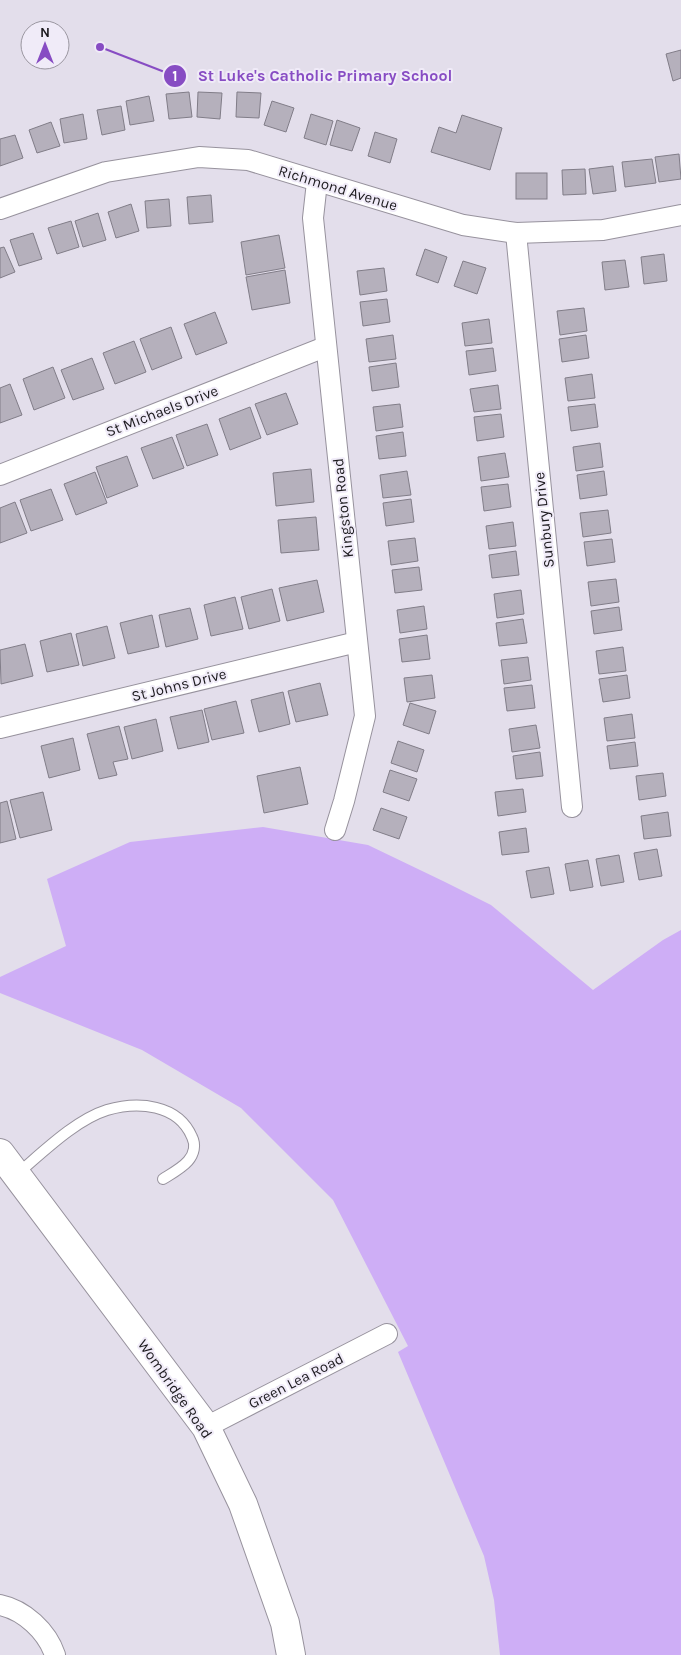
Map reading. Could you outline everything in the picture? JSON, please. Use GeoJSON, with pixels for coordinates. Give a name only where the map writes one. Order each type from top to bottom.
{"type":"FeatureCollection","features":[{"type":"Feature","properties":{"kind":"street","name":"Richmond Avenue"},"geometry":{"type":"LineString","coordinates":[[0,209],[106,172],[199,157],[248,160],[463,225],[516,233],[603,230],[681,215]]}},
{"type":"Feature","properties":{"kind":"street","name":"Kingston Road"},"geometry":{"type":"LineString","coordinates":[[317,182],[313,218],[365,716],[334,830]]}},
{"type":"Feature","properties":{"kind":"street","name":"Sunbury Drive"},"geometry":{"type":"LineString","coordinates":[[516,233],[572,807]]}},
{"type":"Feature","properties":{"kind":"street","name":"St Michaels Drive"},"geometry":{"type":"LineString","coordinates":[[0,474],[325,347]]}},
{"type":"Feature","properties":{"kind":"street","name":"St Johns Drive"},"geometry":{"type":"LineString","coordinates":[[0,728],[357,642]]}},
{"type":"Feature","properties":{"kind":"street","name":"Wombridge Road"},"geometry":{"type":"LineString","coordinates":[[8,1164],[206,1427],[243,1504],[285,1623],[291,1655]]}},
{"type":"Feature","properties":{"kind":"street","name":"Green Lea Road"},"geometry":{"type":"LineString","coordinates":[[206,1427],[387,1334]]}},
{"type":"Feature","properties":{"kind":"street"},"geometry":{"type":"LineString","coordinates":[[0,1605],[15,1608],[40,1630],[51,1643],[55,1655]]}},
{"type":"Feature","properties":{"kind":"lane"},"geometry":{"type":"LineString","coordinates":[[8,1164],[91,1117],[107,1110],[142,1104],[170,1112],[186,1124],[195,1143],[194,1152],[188,1162],[163,1179]]}},
{"type":"Feature","properties":{"kind":"shaded area"},"geometry":{"type":"Polygon","coordinates":[[[263,827],[368,845],[445,882],[491,905],[593,990],[663,940],[681,930],[681,1655],[500,1655],[494,1600],[484,1556],[398,1352],[408,1346],[333,1200],[241,1108],[142,1050],[0,993],[0,977],[66,946],[47,879],[130,842],[263,827]]]}},
{"type":"Feature","properties":{"kind":"building"},"geometry":{"type":"Polygon","coordinates":[[[681,50],[681,78],[673,81],[666,54],[681,50]]]}},
{"type":"Feature","properties":{"kind":"building"},"geometry":{"type":"Polygon","coordinates":[[[189,92],[192,117],[169,119],[166,94],[189,92]]]}},
{"type":"Feature","properties":{"kind":"building"},"geometry":{"type":"Polygon","coordinates":[[[198,92],[222,93],[220,119],[197,117],[198,92]]]}},
{"type":"Feature","properties":{"kind":"building"},"geometry":{"type":"Polygon","coordinates":[[[237,92],[261,93],[259,118],[236,117],[237,92]]]}},
{"type":"Feature","properties":{"kind":"building"},"geometry":{"type":"Polygon","coordinates":[[[149,96],[154,121],[130,125],[126,101],[149,96]]]}},
{"type":"Feature","properties":{"kind":"building"},"geometry":{"type":"Polygon","coordinates":[[[272,101],[294,108],[286,132],[264,125],[272,101]]]}},
{"type":"Feature","properties":{"kind":"building"},"geometry":{"type":"Polygon","coordinates":[[[121,106],[125,130],[102,135],[97,110],[121,106]]]}},
{"type":"Feature","properties":{"kind":"building"},"geometry":{"type":"Polygon","coordinates":[[[83,114],[87,139],[64,143],[60,119],[83,114]]]}},
{"type":"Feature","properties":{"kind":"building"},"geometry":{"type":"Polygon","coordinates":[[[311,114],[333,121],[326,145],[304,138],[311,114]]]}},
{"type":"Feature","properties":{"kind":"building"},"geometry":{"type":"Polygon","coordinates":[[[462,115],[502,128],[490,170],[431,152],[439,127],[456,133],[462,115]]]}},
{"type":"Feature","properties":{"kind":"building"},"geometry":{"type":"Polygon","coordinates":[[[337,120],[360,128],[352,151],[330,145],[337,120]]]}},
{"type":"Feature","properties":{"kind":"building"},"geometry":{"type":"Polygon","coordinates":[[[51,122],[60,146],[37,153],[29,130],[51,122]]]}},
{"type":"Feature","properties":{"kind":"building"},"geometry":{"type":"Polygon","coordinates":[[[375,132],[397,139],[390,163],[368,156],[375,132]]]}},
{"type":"Feature","properties":{"kind":"building"},"geometry":{"type":"Polygon","coordinates":[[[15,135],[23,158],[0,166],[0,139],[15,135]]]}},
{"type":"Feature","properties":{"kind":"building"},"geometry":{"type":"Polygon","coordinates":[[[679,154],[681,179],[659,182],[655,157],[679,154]]]}},
{"type":"Feature","properties":{"kind":"building"},"geometry":{"type":"Polygon","coordinates":[[[652,159],[656,183],[625,187],[622,162],[652,159]]]}},
{"type":"Feature","properties":{"kind":"building"},"geometry":{"type":"Polygon","coordinates":[[[613,166],[616,191],[593,194],[589,169],[613,166]]]}},
{"type":"Feature","properties":{"kind":"building"},"geometry":{"type":"Polygon","coordinates":[[[585,169],[586,194],[563,195],[562,170],[585,169]]]}},
{"type":"Feature","properties":{"kind":"building"},"geometry":{"type":"Polygon","coordinates":[[[516,173],[547,173],[547,199],[516,199],[516,173]]]}},
{"type":"Feature","properties":{"kind":"building"},"geometry":{"type":"Polygon","coordinates":[[[211,195],[213,222],[189,224],[187,197],[211,195]]]}},
{"type":"Feature","properties":{"kind":"building"},"geometry":{"type":"Polygon","coordinates":[[[169,199],[171,226],[147,228],[145,201],[169,199]]]}},
{"type":"Feature","properties":{"kind":"building"},"geometry":{"type":"Polygon","coordinates":[[[131,204],[139,231],[116,238],[108,212],[131,204]]]}},
{"type":"Feature","properties":{"kind":"building"},"geometry":{"type":"Polygon","coordinates":[[[98,213],[106,240],[83,247],[75,221],[98,213]]]}},
{"type":"Feature","properties":{"kind":"building"},"geometry":{"type":"Polygon","coordinates":[[[71,221],[79,247],[57,254],[48,228],[71,221]]]}},
{"type":"Feature","properties":{"kind":"building"},"geometry":{"type":"Polygon","coordinates":[[[33,233],[42,259],[19,266],[10,240],[33,233]]]}},
{"type":"Feature","properties":{"kind":"building"},"geometry":{"type":"Polygon","coordinates":[[[279,235],[285,268],[246,275],[241,242],[279,235]]]}},
{"type":"Feature","properties":{"kind":"building"},"geometry":{"type":"Polygon","coordinates":[[[4,247],[15,272],[0,278],[0,248],[4,247]]]}},
{"type":"Feature","properties":{"kind":"building"},"geometry":{"type":"Polygon","coordinates":[[[425,249],[447,257],[438,283],[416,275],[425,249]]]}},
{"type":"Feature","properties":{"kind":"building"},"geometry":{"type":"Polygon","coordinates":[[[664,254],[667,281],[644,284],[641,257],[664,254]]]}},
{"type":"Feature","properties":{"kind":"building"},"geometry":{"type":"Polygon","coordinates":[[[625,260],[629,287],[605,290],[602,262],[625,260]]]}},
{"type":"Feature","properties":{"kind":"building"},"geometry":{"type":"Polygon","coordinates":[[[463,261],[486,268],[477,294],[454,286],[463,261]]]}},
{"type":"Feature","properties":{"kind":"building"},"geometry":{"type":"Polygon","coordinates":[[[384,268],[387,291],[360,295],[357,271],[384,268]]]}},
{"type":"Feature","properties":{"kind":"building"},"geometry":{"type":"Polygon","coordinates":[[[285,270],[290,303],[252,310],[246,277],[285,270]]]}},
{"type":"Feature","properties":{"kind":"building"},"geometry":{"type":"Polygon","coordinates":[[[387,299],[390,322],[363,326],[360,302],[387,299]]]}},
{"type":"Feature","properties":{"kind":"building"},"geometry":{"type":"Polygon","coordinates":[[[584,308],[587,331],[560,335],[557,311],[584,308]]]}},
{"type":"Feature","properties":{"kind":"building"},"geometry":{"type":"Polygon","coordinates":[[[215,312],[227,343],[196,355],[184,324],[215,312]]]}},
{"type":"Feature","properties":{"kind":"building"},"geometry":{"type":"Polygon","coordinates":[[[489,319],[492,343],[465,346],[462,323],[489,319]]]}},
{"type":"Feature","properties":{"kind":"building"},"geometry":{"type":"Polygon","coordinates":[[[171,327],[182,358],[152,370],[140,339],[171,327]]]}},
{"type":"Feature","properties":{"kind":"building"},"geometry":{"type":"Polygon","coordinates":[[[393,335],[396,359],[369,362],[366,339],[393,335]]]}},
{"type":"Feature","properties":{"kind":"building"},"geometry":{"type":"Polygon","coordinates":[[[586,335],[589,358],[562,362],[559,339],[586,335]]]}},
{"type":"Feature","properties":{"kind":"building"},"geometry":{"type":"Polygon","coordinates":[[[134,341],[146,372],[115,384],[103,353],[134,341]]]}},
{"type":"Feature","properties":{"kind":"building"},"geometry":{"type":"Polygon","coordinates":[[[493,348],[496,371],[469,375],[466,351],[493,348]]]}},
{"type":"Feature","properties":{"kind":"building"},"geometry":{"type":"Polygon","coordinates":[[[92,358],[104,389],[73,400],[61,370],[92,358]]]}},
{"type":"Feature","properties":{"kind":"building"},"geometry":{"type":"Polygon","coordinates":[[[396,363],[399,387],[372,391],[369,367],[396,363]]]}},
{"type":"Feature","properties":{"kind":"building"},"geometry":{"type":"Polygon","coordinates":[[[53,367],[65,398],[34,410],[23,379],[53,367]]]}},
{"type":"Feature","properties":{"kind":"building"},"geometry":{"type":"Polygon","coordinates":[[[592,374],[595,398],[568,401],[565,378],[592,374]]]}},
{"type":"Feature","properties":{"kind":"building"},"geometry":{"type":"Polygon","coordinates":[[[10,384],[22,415],[0,423],[0,388],[10,384]]]}},
{"type":"Feature","properties":{"kind":"building"},"geometry":{"type":"Polygon","coordinates":[[[498,385],[501,409],[474,412],[470,389],[498,385]]]}},
{"type":"Feature","properties":{"kind":"building"},"geometry":{"type":"Polygon","coordinates":[[[286,393],[298,424],[267,435],[255,404],[286,393]]]}},
{"type":"Feature","properties":{"kind":"building"},"geometry":{"type":"Polygon","coordinates":[[[400,404],[403,427],[376,431],[373,407],[400,404]]]}},
{"type":"Feature","properties":{"kind":"building"},"geometry":{"type":"Polygon","coordinates":[[[595,404],[598,427],[571,431],[568,407],[595,404]]]}},
{"type":"Feature","properties":{"kind":"building"},"geometry":{"type":"Polygon","coordinates":[[[250,407],[261,438],[230,450],[219,419],[250,407]]]}},
{"type":"Feature","properties":{"kind":"building"},"geometry":{"type":"Polygon","coordinates":[[[501,414],[504,437],[477,441],[474,417],[501,414]]]}},
{"type":"Feature","properties":{"kind":"building"},"geometry":{"type":"Polygon","coordinates":[[[207,424],[218,455],[187,466],[176,435],[207,424]]]}},
{"type":"Feature","properties":{"kind":"building"},"geometry":{"type":"Polygon","coordinates":[[[403,432],[406,456],[379,459],[376,436],[403,432]]]}},
{"type":"Feature","properties":{"kind":"building"},"geometry":{"type":"Polygon","coordinates":[[[172,437],[184,468],[153,479],[141,448],[172,437]]]}},
{"type":"Feature","properties":{"kind":"building"},"geometry":{"type":"Polygon","coordinates":[[[600,443],[603,467],[576,471],[573,447],[600,443]]]}},
{"type":"Feature","properties":{"kind":"building"},"geometry":{"type":"Polygon","coordinates":[[[505,453],[509,477],[481,481],[478,457],[505,453]]]}},
{"type":"Feature","properties":{"kind":"building"},"geometry":{"type":"Polygon","coordinates":[[[127,456],[138,486],[107,498],[96,467],[127,456]]]}},
{"type":"Feature","properties":{"kind":"building"},"geometry":{"type":"Polygon","coordinates":[[[311,469],[314,502],[276,506],[273,473],[311,469]]]}},
{"type":"Feature","properties":{"kind":"building"},"geometry":{"type":"Polygon","coordinates":[[[407,471],[411,495],[383,498],[380,475],[407,471]]]}},
{"type":"Feature","properties":{"kind":"building"},"geometry":{"type":"Polygon","coordinates":[[[604,471],[607,495],[580,499],[577,475],[604,471]]]}},
{"type":"Feature","properties":{"kind":"building"},"geometry":{"type":"Polygon","coordinates":[[[95,472],[107,503],[76,515],[64,484],[95,472]]]}},
{"type":"Feature","properties":{"kind":"building"},"geometry":{"type":"Polygon","coordinates":[[[508,484],[511,507],[484,511],[481,487],[508,484]]]}},
{"type":"Feature","properties":{"kind":"building"},"geometry":{"type":"Polygon","coordinates":[[[51,489],[63,520],[31,531],[20,500],[51,489]]]}},
{"type":"Feature","properties":{"kind":"building"},"geometry":{"type":"Polygon","coordinates":[[[411,499],[414,522],[386,526],[383,503],[411,499]]]}},
{"type":"Feature","properties":{"kind":"building"},"geometry":{"type":"Polygon","coordinates":[[[15,502],[27,533],[0,543],[0,508],[15,502]]]}},
{"type":"Feature","properties":{"kind":"building"},"geometry":{"type":"Polygon","coordinates":[[[608,510],[611,533],[583,537],[580,513],[608,510]]]}},
{"type":"Feature","properties":{"kind":"building"},"geometry":{"type":"Polygon","coordinates":[[[316,517],[319,550],[281,553],[278,520],[316,517]]]}},
{"type":"Feature","properties":{"kind":"building"},"geometry":{"type":"Polygon","coordinates":[[[513,522],[516,546],[489,549],[486,526],[513,522]]]}},
{"type":"Feature","properties":{"kind":"building"},"geometry":{"type":"Polygon","coordinates":[[[415,538],[418,561],[391,565],[388,541],[415,538]]]}},
{"type":"Feature","properties":{"kind":"building"},"geometry":{"type":"Polygon","coordinates":[[[612,539],[615,562],[587,566],[584,542],[612,539]]]}},
{"type":"Feature","properties":{"kind":"building"},"geometry":{"type":"Polygon","coordinates":[[[516,551],[519,575],[492,578],[489,555],[516,551]]]}},
{"type":"Feature","properties":{"kind":"building"},"geometry":{"type":"Polygon","coordinates":[[[419,567],[422,590],[395,593],[392,570],[419,567]]]}},
{"type":"Feature","properties":{"kind":"building"},"geometry":{"type":"Polygon","coordinates":[[[616,579],[619,602],[591,606],[588,582],[616,579]]]}},
{"type":"Feature","properties":{"kind":"building"},"geometry":{"type":"Polygon","coordinates":[[[317,580],[324,612],[287,621],[279,588],[317,580]]]}},
{"type":"Feature","properties":{"kind":"building"},"geometry":{"type":"Polygon","coordinates":[[[272,589],[280,621],[249,629],[241,597],[272,589]]]}},
{"type":"Feature","properties":{"kind":"building"},"geometry":{"type":"Polygon","coordinates":[[[521,590],[524,614],[497,618],[494,594],[521,590]]]}},
{"type":"Feature","properties":{"kind":"building"},"geometry":{"type":"Polygon","coordinates":[[[235,597],[243,629],[211,636],[204,605],[235,597]]]}},
{"type":"Feature","properties":{"kind":"building"},"geometry":{"type":"Polygon","coordinates":[[[424,606],[427,629],[400,633],[397,610],[424,606]]]}},
{"type":"Feature","properties":{"kind":"building"},"geometry":{"type":"Polygon","coordinates":[[[619,607],[622,630],[594,634],[591,611],[619,607]]]}},
{"type":"Feature","properties":{"kind":"building"},"geometry":{"type":"Polygon","coordinates":[[[190,608],[198,639],[166,647],[159,615],[190,608]]]}},
{"type":"Feature","properties":{"kind":"building"},"geometry":{"type":"Polygon","coordinates":[[[152,615],[159,647],[128,654],[120,623],[152,615]]]}},
{"type":"Feature","properties":{"kind":"building"},"geometry":{"type":"Polygon","coordinates":[[[523,619],[527,643],[499,646],[496,623],[523,619]]]}},
{"type":"Feature","properties":{"kind":"building"},"geometry":{"type":"Polygon","coordinates":[[[107,626],[115,658],[83,666],[76,634],[107,626]]]}},
{"type":"Feature","properties":{"kind":"building"},"geometry":{"type":"Polygon","coordinates":[[[71,633],[79,665],[47,672],[40,641],[71,633]]]}},
{"type":"Feature","properties":{"kind":"building"},"geometry":{"type":"Polygon","coordinates":[[[427,635],[430,659],[402,662],[399,639],[427,635]]]}},
{"type":"Feature","properties":{"kind":"building"},"geometry":{"type":"Polygon","coordinates":[[[25,644],[33,676],[1,684],[0,650],[25,644]]]}},
{"type":"Feature","properties":{"kind":"building"},"geometry":{"type":"Polygon","coordinates":[[[623,647],[626,671],[599,674],[596,651],[623,647]]]}},
{"type":"Feature","properties":{"kind":"building"},"geometry":{"type":"Polygon","coordinates":[[[528,657],[531,680],[504,684],[501,660],[528,657]]]}},
{"type":"Feature","properties":{"kind":"building"},"geometry":{"type":"Polygon","coordinates":[[[432,675],[435,698],[407,702],[404,678],[432,675]]]}},
{"type":"Feature","properties":{"kind":"building"},"geometry":{"type":"Polygon","coordinates":[[[627,675],[630,698],[603,702],[599,679],[627,675]]]}},
{"type":"Feature","properties":{"kind":"building"},"geometry":{"type":"Polygon","coordinates":[[[320,683],[328,715],[296,722],[288,691],[320,683]]]}},
{"type":"Feature","properties":{"kind":"building"},"geometry":{"type":"Polygon","coordinates":[[[532,685],[535,708],[507,711],[504,688],[532,685]]]}},
{"type":"Feature","properties":{"kind":"building"},"geometry":{"type":"Polygon","coordinates":[[[283,692],[290,724],[259,732],[251,700],[283,692]]]}},
{"type":"Feature","properties":{"kind":"building"},"geometry":{"type":"Polygon","coordinates":[[[236,701],[244,733],[212,740],[204,709],[236,701]]]}},
{"type":"Feature","properties":{"kind":"building"},"geometry":{"type":"Polygon","coordinates":[[[410,703],[436,711],[429,734],[403,725],[410,703]]]}},
{"type":"Feature","properties":{"kind":"building"},"geometry":{"type":"Polygon","coordinates":[[[202,710],[209,742],[178,749],[170,717],[202,710]]]}},
{"type":"Feature","properties":{"kind":"building"},"geometry":{"type":"Polygon","coordinates":[[[632,714],[635,738],[607,741],[604,718],[632,714]]]}},
{"type":"Feature","properties":{"kind":"building"},"geometry":{"type":"Polygon","coordinates":[[[156,719],[163,751],[132,759],[124,727],[156,719]]]}},
{"type":"Feature","properties":{"kind":"building"},"geometry":{"type":"Polygon","coordinates":[[[536,725],[540,748],[512,752],[509,729],[536,725]]]}},
{"type":"Feature","properties":{"kind":"building"},"geometry":{"type":"Polygon","coordinates":[[[119,726],[128,759],[113,762],[117,775],[99,779],[87,734],[119,726]]]}},
{"type":"Feature","properties":{"kind":"building"},"geometry":{"type":"Polygon","coordinates":[[[73,738],[80,770],[49,778],[41,746],[73,738]]]}},
{"type":"Feature","properties":{"kind":"building"},"geometry":{"type":"Polygon","coordinates":[[[398,741],[424,750],[417,772],[391,763],[398,741]]]}},
{"type":"Feature","properties":{"kind":"building"},"geometry":{"type":"Polygon","coordinates":[[[635,742],[638,766],[610,769],[607,746],[635,742]]]}},
{"type":"Feature","properties":{"kind":"building"},"geometry":{"type":"Polygon","coordinates":[[[540,752],[543,776],[516,779],[513,756],[540,752]]]}},
{"type":"Feature","properties":{"kind":"building"},"geometry":{"type":"Polygon","coordinates":[[[300,767],[308,804],[264,813],[257,776],[300,767]]]}},
{"type":"Feature","properties":{"kind":"building"},"geometry":{"type":"Polygon","coordinates":[[[390,770],[417,779],[409,801],[383,792],[390,770]]]}},
{"type":"Feature","properties":{"kind":"building"},"geometry":{"type":"Polygon","coordinates":[[[663,773],[666,796],[639,800],[636,776],[663,773]]]}},
{"type":"Feature","properties":{"kind":"building"},"geometry":{"type":"Polygon","coordinates":[[[523,789],[526,812],[498,816],[495,792],[523,789]]]}},
{"type":"Feature","properties":{"kind":"building"},"geometry":{"type":"Polygon","coordinates":[[[43,792],[52,830],[20,838],[10,800],[43,792]]]}},
{"type":"Feature","properties":{"kind":"building"},"geometry":{"type":"Polygon","coordinates":[[[7,801],[16,839],[0,843],[0,803],[7,801]]]}},
{"type":"Feature","properties":{"kind":"building"},"geometry":{"type":"Polygon","coordinates":[[[381,808],[407,817],[399,839],[373,830],[381,808]]]}},
{"type":"Feature","properties":{"kind":"building"},"geometry":{"type":"Polygon","coordinates":[[[668,812],[671,836],[644,839],[641,816],[668,812]]]}},
{"type":"Feature","properties":{"kind":"building"},"geometry":{"type":"Polygon","coordinates":[[[526,828],[529,852],[502,855],[499,832],[526,828]]]}},
{"type":"Feature","properties":{"kind":"building"},"geometry":{"type":"Polygon","coordinates":[[[657,849],[662,876],[639,880],[634,853],[657,849]]]}},
{"type":"Feature","properties":{"kind":"building"},"geometry":{"type":"Polygon","coordinates":[[[619,855],[624,882],[601,886],[596,859],[619,855]]]}},
{"type":"Feature","properties":{"kind":"building"},"geometry":{"type":"Polygon","coordinates":[[[588,860],[593,887],[570,891],[565,864],[588,860]]]}},
{"type":"Feature","properties":{"kind":"building"},"geometry":{"type":"Polygon","coordinates":[[[549,867],[554,894],[531,898],[526,871],[549,867]]]}},
{"type":"Feature","properties":{"kind":"place","name":"St Luke's Catholic Primary School"},"geometry":{"type":"Point","coordinates":[100,47]}}]}
